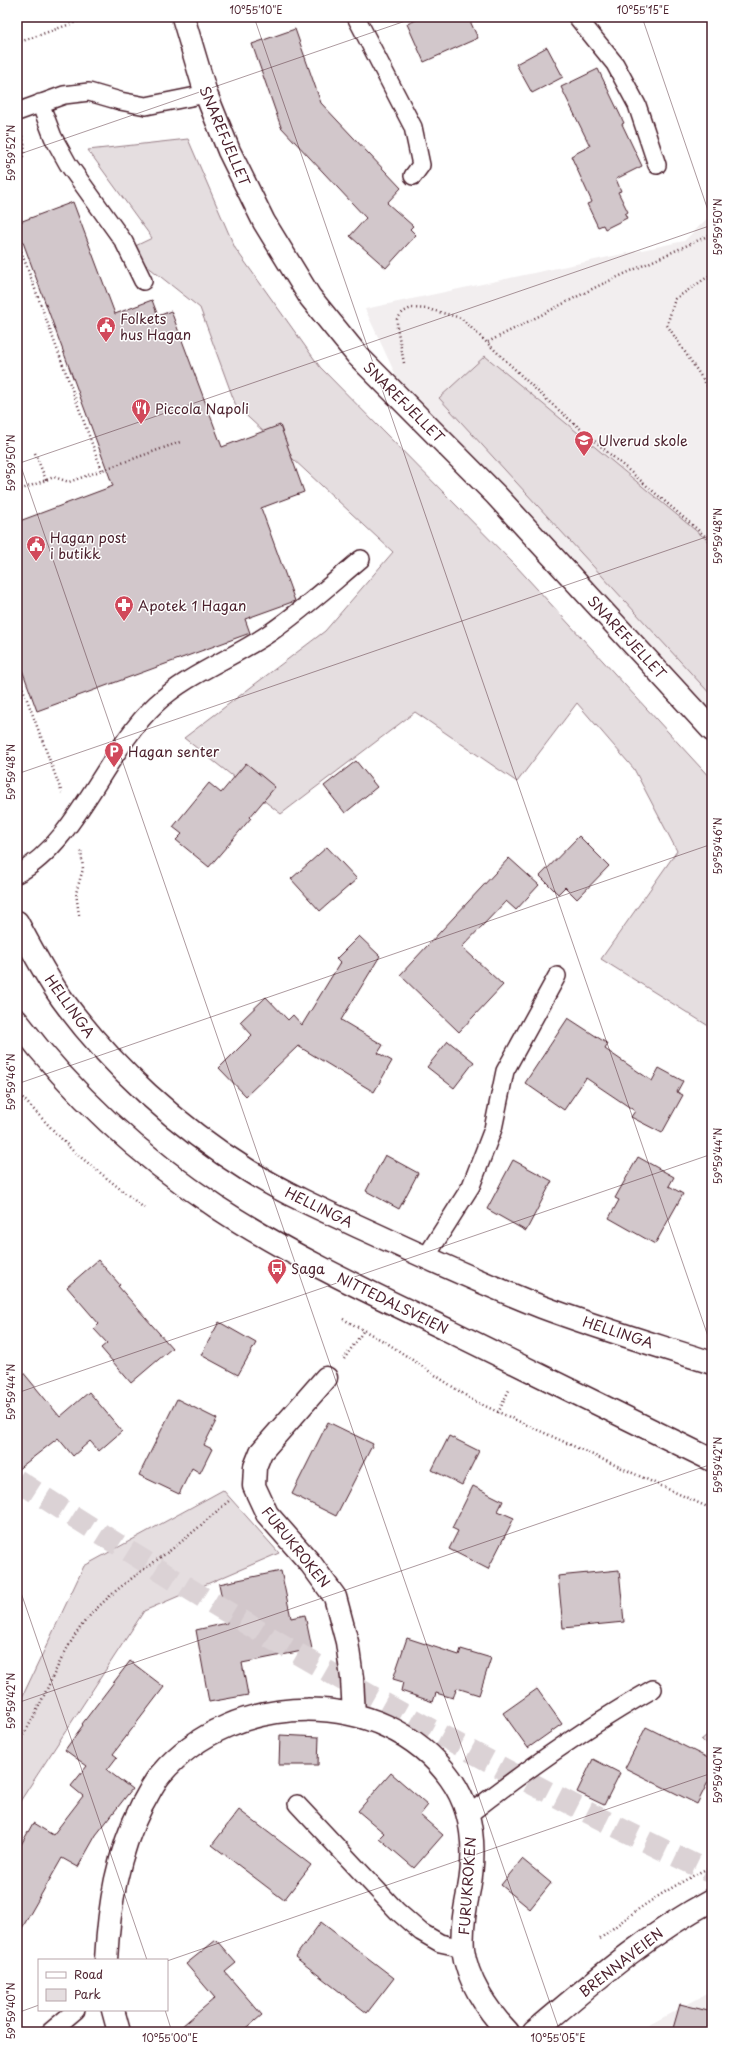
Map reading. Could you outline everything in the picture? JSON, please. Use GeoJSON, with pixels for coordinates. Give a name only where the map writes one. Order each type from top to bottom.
{"type":"FeatureCollection","features":[{"type":"Feature","properties":{"kind":"street","name":"SNAREFJELLET"},"geometry":{"type":"LineString","coordinates":[[183,17],[206,94],[229,151],[264,222],[310,297],[335,329],[391,390],[496,495],[712,730]]}},
{"type":"Feature","properties":{"kind":"street","name":"HELLINGA"},"geometry":{"type":"LineString","coordinates":[[17,922],[58,991],[85,1028],[112,1059],[178,1120],[214,1148],[287,1193],[426,1257],[543,1307],[712,1363]]}},
{"type":"Feature","properties":{"kind":"street","name":"NITTEDALSVEIEN"},"geometry":{"type":"LineString","coordinates":[[17,1021],[72,1087],[106,1122],[140,1150],[217,1208],[313,1264],[348,1282],[712,1460]]}},
{"type":"Feature","properties":{"kind":"street","name":"FURUKROKEN"},"geometry":{"type":"LineString","coordinates":[[326,1378],[261,1452],[255,1467],[254,1486],[267,1514],[311,1564],[335,1597],[347,1642],[352,1678],[354,1714]]}},
{"type":"Feature","properties":{"kind":"street","name":"FURUKROKEN"},"geometry":{"type":"LineString","coordinates":[[106,1959],[114,1882],[124,1846],[134,1821],[149,1792],[160,1775],[177,1758],[217,1731],[249,1718],[270,1713],[299,1710],[328,1710],[354,1714],[398,1733],[421,1748],[450,1778],[468,1815],[472,1834],[473,1855],[464,1916],[463,1948],[468,1970],[476,1987],[500,2024],[508,2032]]}},
{"type":"Feature","properties":{"kind":"street","name":"BRENNAVEIEN"},"geometry":{"type":"LineString","coordinates":[[534,2032],[628,1954],[660,1931],[712,1900]]}},
{"type":"Feature","properties":{"kind":"street"},"geometry":{"type":"LineString","coordinates":[[113,2011],[119,2032]]}},
{"type":"Feature","properties":{"kind":"lane"},"geometry":{"type":"LineString","coordinates":[[356,17],[413,127],[421,165],[413,176]]}},
{"type":"Feature","properties":{"kind":"lane"},"geometry":{"type":"LineString","coordinates":[[577,17],[615,64],[637,105],[657,165]]}},
{"type":"Feature","properties":{"kind":"lane"},"geometry":{"type":"LineString","coordinates":[[17,112],[64,95],[89,92],[120,102],[146,106],[206,94]]}},
{"type":"Feature","properties":{"kind":"lane"},"geometry":{"type":"LineString","coordinates":[[40,103],[53,137],[68,164],[124,242],[143,281]]}},
{"type":"Feature","properties":{"kind":"lane"},"geometry":{"type":"LineString","coordinates":[[17,874],[37,863],[55,843],[132,730],[156,704],[184,682],[271,632],[361,560]]}},
{"type":"Feature","properties":{"kind":"lane"},"geometry":{"type":"LineString","coordinates":[[426,1257],[471,1186],[493,1129],[505,1070],[557,976]]}},
{"type":"Feature","properties":{"kind":"lane"},"geometry":{"type":"LineString","coordinates":[[468,1815],[496,1793],[613,1712],[653,1689]]}},
{"type":"Feature","properties":{"kind":"lane"},"geometry":{"type":"LineString","coordinates":[[297,1804],[397,1911],[421,1932],[440,1943],[463,1948]]}},
{"type":"Feature","properties":{"kind":"lane"},"geometry":{"type":"LineString","coordinates":[[50,2032],[75,2011]]}},
{"type":"Feature","properties":{"kind":"path"},"geometry":{"type":"LineString","coordinates":[[17,43],[90,17]]}},
{"type":"Feature","properties":{"kind":"path"},"geometry":{"type":"LineString","coordinates":[[17,162],[24,153],[24,143],[20,129]]}},
{"type":"Feature","properties":{"kind":"path"},"geometry":{"type":"LineString","coordinates":[[488,342],[598,286],[712,234]]}},
{"type":"Feature","properties":{"kind":"path"},"geometry":{"type":"LineString","coordinates":[[17,240],[102,470]]}},
{"type":"Feature","properties":{"kind":"path"},"geometry":{"type":"LineString","coordinates":[[712,274],[675,299],[668,325],[712,393]]}},
{"type":"Feature","properties":{"kind":"path"},"geometry":{"type":"LineString","coordinates":[[405,366],[397,327],[397,319],[403,312],[411,308],[428,309],[461,318],[553,405],[712,542]]}},
{"type":"Feature","properties":{"kind":"path"},"geometry":{"type":"LineString","coordinates":[[17,491],[54,477],[69,482],[180,442]]}},
{"type":"Feature","properties":{"kind":"path"},"geometry":{"type":"LineString","coordinates":[[36,453],[46,480]]}},
{"type":"Feature","properties":{"kind":"path"},"geometry":{"type":"LineString","coordinates":[[17,673],[81,841],[83,869],[76,893],[79,915]]}},
{"type":"Feature","properties":{"kind":"path"},"geometry":{"type":"LineString","coordinates":[[17,1092],[74,1151],[144,1208]]}},
{"type":"Feature","properties":{"kind":"path"},"geometry":{"type":"LineString","coordinates":[[343,1319],[387,1343],[451,1387],[498,1413],[712,1509]]}},
{"type":"Feature","properties":{"kind":"path"},"geometry":{"type":"LineString","coordinates":[[326,1378],[347,1355],[364,1330]]}},
{"type":"Feature","properties":{"kind":"path"},"geometry":{"type":"LineString","coordinates":[[498,1413],[510,1388]]}},
{"type":"Feature","properties":{"kind":"path"},"geometry":{"type":"LineString","coordinates":[[17,1745],[26,1731],[68,1645],[86,1621],[105,1600],[130,1578],[192,1533],[229,1500],[254,1486]]}},
{"type":"Feature","properties":{"kind":"shaded area","name":"Ulverud skole"},"geometry":{"type":"Polygon","coordinates":[[[712,214],[712,732],[411,408],[365,309],[684,241],[712,214]]]}},
{"type":"Feature","properties":{"kind":"shaded area"},"geometry":{"type":"Polygon","coordinates":[[[712,1991],[712,2032],[636,2032],[712,1991]]]}},
{"type":"Feature","properties":{"kind":"green space"},"geometry":{"type":"Polygon","coordinates":[[[188,139],[235,248],[320,367],[516,566],[712,780],[712,1033],[707,1025],[601,959],[677,851],[634,769],[577,703],[517,782],[415,712],[281,814],[184,738],[325,631],[393,552],[236,406],[200,308],[127,250],[152,238],[88,150],[188,139]]]}},
{"type":"Feature","properties":{"kind":"green space"},"geometry":{"type":"Polygon","coordinates":[[[485,356],[712,544],[712,696],[439,398],[485,356]]]}},
{"type":"Feature","properties":{"kind":"green space"},"geometry":{"type":"Polygon","coordinates":[[[223,1490],[279,1553],[144,1611],[17,1806],[17,1708],[84,1566],[223,1490]]]}},
{"type":"Feature","properties":{"kind":"green space"},"geometry":{"type":"Polygon","coordinates":[[[712,1731],[712,1750],[701,1740],[712,1731]]]}},
{"type":"Feature","properties":{"kind":"building"},"geometry":{"type":"Polygon","coordinates":[[[423,17],[468,17],[478,38],[424,62],[407,24],[423,17]]]}},
{"type":"Feature","properties":{"kind":"building"},"geometry":{"type":"Polygon","coordinates":[[[295,29],[321,103],[401,188],[387,203],[413,226],[410,229],[416,235],[386,268],[350,236],[366,218],[281,127],[252,44],[295,29]]]}},
{"type":"Feature","properties":{"kind":"building"},"geometry":{"type":"Polygon","coordinates":[[[547,47],[563,77],[532,93],[516,64],[547,47]]]}},
{"type":"Feature","properties":{"kind":"building"},"geometry":{"type":"Polygon","coordinates":[[[598,69],[624,123],[622,124],[642,166],[616,179],[621,191],[618,192],[628,212],[625,214],[627,218],[605,229],[603,225],[598,227],[587,204],[592,202],[571,156],[590,146],[561,87],[598,69]]]}},
{"type":"Feature","properties":{"kind":"building"},"geometry":{"type":"Polygon","coordinates":[[[73,202],[115,314],[152,300],[158,316],[171,311],[222,447],[280,425],[304,492],[261,508],[295,601],[245,619],[250,633],[37,711],[17,656],[17,522],[113,486],[17,226],[17,223],[73,202]]]}},
{"type":"Feature","properties":{"kind":"building"},"geometry":{"type":"Polygon","coordinates":[[[356,761],[377,787],[345,813],[324,786],[356,761]]]}},
{"type":"Feature","properties":{"kind":"building"},"geometry":{"type":"Polygon","coordinates":[[[246,763],[275,787],[250,817],[251,818],[209,867],[176,840],[182,834],[173,827],[209,783],[221,793],[246,763]]]}},
{"type":"Feature","properties":{"kind":"building"},"geometry":{"type":"Polygon","coordinates":[[[579,836],[609,866],[577,899],[565,887],[558,894],[540,876],[579,836]]]}},
{"type":"Feature","properties":{"kind":"building"},"geometry":{"type":"Polygon","coordinates":[[[327,847],[357,879],[320,911],[291,879],[327,847]]]}},
{"type":"Feature","properties":{"kind":"building"},"geometry":{"type":"Polygon","coordinates":[[[509,858],[539,885],[516,910],[506,901],[462,947],[503,985],[459,1032],[400,975],[509,858]]]}},
{"type":"Feature","properties":{"kind":"building"},"geometry":{"type":"Polygon","coordinates":[[[359,936],[380,956],[341,1020],[383,1045],[378,1053],[392,1061],[374,1092],[298,1046],[246,1096],[219,1068],[252,1035],[240,1022],[266,997],[288,1020],[293,1015],[302,1025],[340,963],[336,959],[359,936]]]}},
{"type":"Feature","properties":{"kind":"building"},"geometry":{"type":"Polygon","coordinates":[[[568,1018],[608,1044],[605,1049],[652,1081],[659,1068],[683,1081],[677,1092],[683,1095],[662,1133],[631,1117],[635,1111],[586,1078],[564,1110],[525,1083],[568,1018]]]}},
{"type":"Feature","properties":{"kind":"building"},"geometry":{"type":"Polygon","coordinates":[[[448,1041],[474,1062],[454,1088],[427,1067],[448,1041]]]}},
{"type":"Feature","properties":{"kind":"building"},"geometry":{"type":"Polygon","coordinates":[[[385,1155],[418,1173],[399,1209],[366,1191],[385,1155]]]}},
{"type":"Feature","properties":{"kind":"building"},"geometry":{"type":"Polygon","coordinates":[[[638,1157],[674,1177],[669,1186],[683,1194],[655,1244],[609,1218],[619,1200],[615,1198],[638,1157]]]}},
{"type":"Feature","properties":{"kind":"building"},"geometry":{"type":"Polygon","coordinates":[[[513,1160],[552,1181],[526,1231],[487,1209],[513,1160]]]}},
{"type":"Feature","properties":{"kind":"building"},"geometry":{"type":"Polygon","coordinates":[[[98,1260],[120,1285],[118,1286],[172,1348],[131,1383],[101,1348],[107,1343],[94,1329],[99,1324],[67,1287],[98,1260]]]}},
{"type":"Feature","properties":{"kind":"building"},"geometry":{"type":"Polygon","coordinates":[[[219,1322],[256,1343],[238,1375],[201,1355],[219,1322]]]}},
{"type":"Feature","properties":{"kind":"building"},"geometry":{"type":"Polygon","coordinates":[[[17,1365],[60,1417],[89,1392],[122,1431],[99,1451],[90,1441],[73,1456],[58,1438],[17,1470],[17,1365]]]}},
{"type":"Feature","properties":{"kind":"building"},"geometry":{"type":"Polygon","coordinates":[[[177,1399],[217,1419],[204,1445],[212,1449],[200,1473],[192,1468],[179,1494],[139,1475],[177,1399]]]}},
{"type":"Feature","properties":{"kind":"building"},"geometry":{"type":"Polygon","coordinates":[[[328,1422],[373,1444],[336,1516],[292,1494],[328,1422]]]}},
{"type":"Feature","properties":{"kind":"building"},"geometry":{"type":"Polygon","coordinates":[[[449,1436],[479,1451],[462,1485],[432,1470],[449,1436]]]}},
{"type":"Feature","properties":{"kind":"building"},"geometry":{"type":"Polygon","coordinates":[[[473,1486],[503,1501],[498,1511],[514,1518],[488,1569],[449,1549],[458,1531],[452,1528],[473,1486]]]}},
{"type":"Feature","properties":{"kind":"building"},"geometry":{"type":"Polygon","coordinates":[[[619,1570],[624,1622],[563,1628],[558,1576],[619,1570]]]}},
{"type":"Feature","properties":{"kind":"building"},"geometry":{"type":"Polygon","coordinates":[[[281,1571],[291,1618],[305,1615],[312,1649],[242,1663],[248,1695],[209,1702],[196,1630],[227,1623],[219,1584],[281,1571]]]}},
{"type":"Feature","properties":{"kind":"building"},"geometry":{"type":"Polygon","coordinates":[[[407,1638],[459,1655],[461,1649],[491,1658],[479,1695],[457,1688],[453,1698],[436,1693],[433,1702],[401,1691],[403,1682],[393,1679],[407,1638]]]}},
{"type":"Feature","properties":{"kind":"building"},"geometry":{"type":"Polygon","coordinates":[[[130,1661],[164,1687],[113,1754],[117,1757],[107,1770],[132,1789],[96,1835],[78,1867],[62,1858],[17,1937],[17,1852],[33,1823],[53,1835],[83,1796],[71,1786],[87,1766],[65,1750],[83,1725],[82,1724],[130,1661]]]}},
{"type":"Feature","properties":{"kind":"building"},"geometry":{"type":"Polygon","coordinates":[[[537,1689],[562,1724],[528,1748],[503,1713],[537,1689]]]}},
{"type":"Feature","properties":{"kind":"building"},"geometry":{"type":"Polygon","coordinates":[[[646,1727],[712,1760],[712,1774],[697,1804],[625,1768],[646,1727]]]}},
{"type":"Feature","properties":{"kind":"building"},"geometry":{"type":"Polygon","coordinates":[[[280,1735],[319,1737],[318,1765],[279,1765],[280,1735]]]}},
{"type":"Feature","properties":{"kind":"building"},"geometry":{"type":"Polygon","coordinates":[[[593,1759],[620,1773],[604,1805],[577,1792],[593,1759]]]}},
{"type":"Feature","properties":{"kind":"building"},"geometry":{"type":"Polygon","coordinates":[[[391,1773],[428,1805],[420,1815],[443,1835],[414,1868],[379,1838],[384,1833],[358,1811],[391,1773]]]}},
{"type":"Feature","properties":{"kind":"building"},"geometry":{"type":"Polygon","coordinates":[[[239,1810],[311,1865],[284,1900],[212,1845],[239,1810]]]}},
{"type":"Feature","properties":{"kind":"building"},"geometry":{"type":"Polygon","coordinates":[[[522,1859],[551,1883],[530,1909],[501,1885],[522,1859]]]}},
{"type":"Feature","properties":{"kind":"building"},"geometry":{"type":"Polygon","coordinates":[[[321,1922],[394,1978],[367,2013],[295,1957],[321,1922]]]}},
{"type":"Feature","properties":{"kind":"building"},"geometry":{"type":"Polygon","coordinates":[[[216,1940],[236,1963],[225,1972],[262,2015],[242,2032],[175,2032],[215,1998],[186,1964],[216,1940]]]}},
{"type":"Feature","properties":{"kind":"building"},"geometry":{"type":"Polygon","coordinates":[[[680,2004],[712,2012],[712,2032],[672,2032],[680,2004]]]}},
{"type":"Feature","properties":{"kind":"tunnel"},"geometry":{"type":"LineString","coordinates":[[17,1480],[186,1587],[358,1688],[533,1784],[622,1830],[712,1873]]}},
{"type":"Feature","properties":{"kind":"place","name":"Folkets hus Hagan"},"geometry":{"type":"Point","coordinates":[106,343]}},
{"type":"Feature","properties":{"kind":"place","name":"Piccola Napoli"},"geometry":{"type":"Point","coordinates":[141,425]}},
{"type":"Feature","properties":{"kind":"place","name":"Ulverud skole"},"geometry":{"type":"Point","coordinates":[584,457]}},
{"type":"Feature","properties":{"kind":"place","name":"Hagan post i butikk"},"geometry":{"type":"Point","coordinates":[36,562]}},
{"type":"Feature","properties":{"kind":"place","name":"Apotek 1 Hagan"},"geometry":{"type":"Point","coordinates":[124,622]}},
{"type":"Feature","properties":{"kind":"place","name":"Hagan senter"},"geometry":{"type":"Point","coordinates":[114,768]}},
{"type":"Feature","properties":{"kind":"place","name":"Saga"},"geometry":{"type":"Point","coordinates":[277,1285]}}]}
